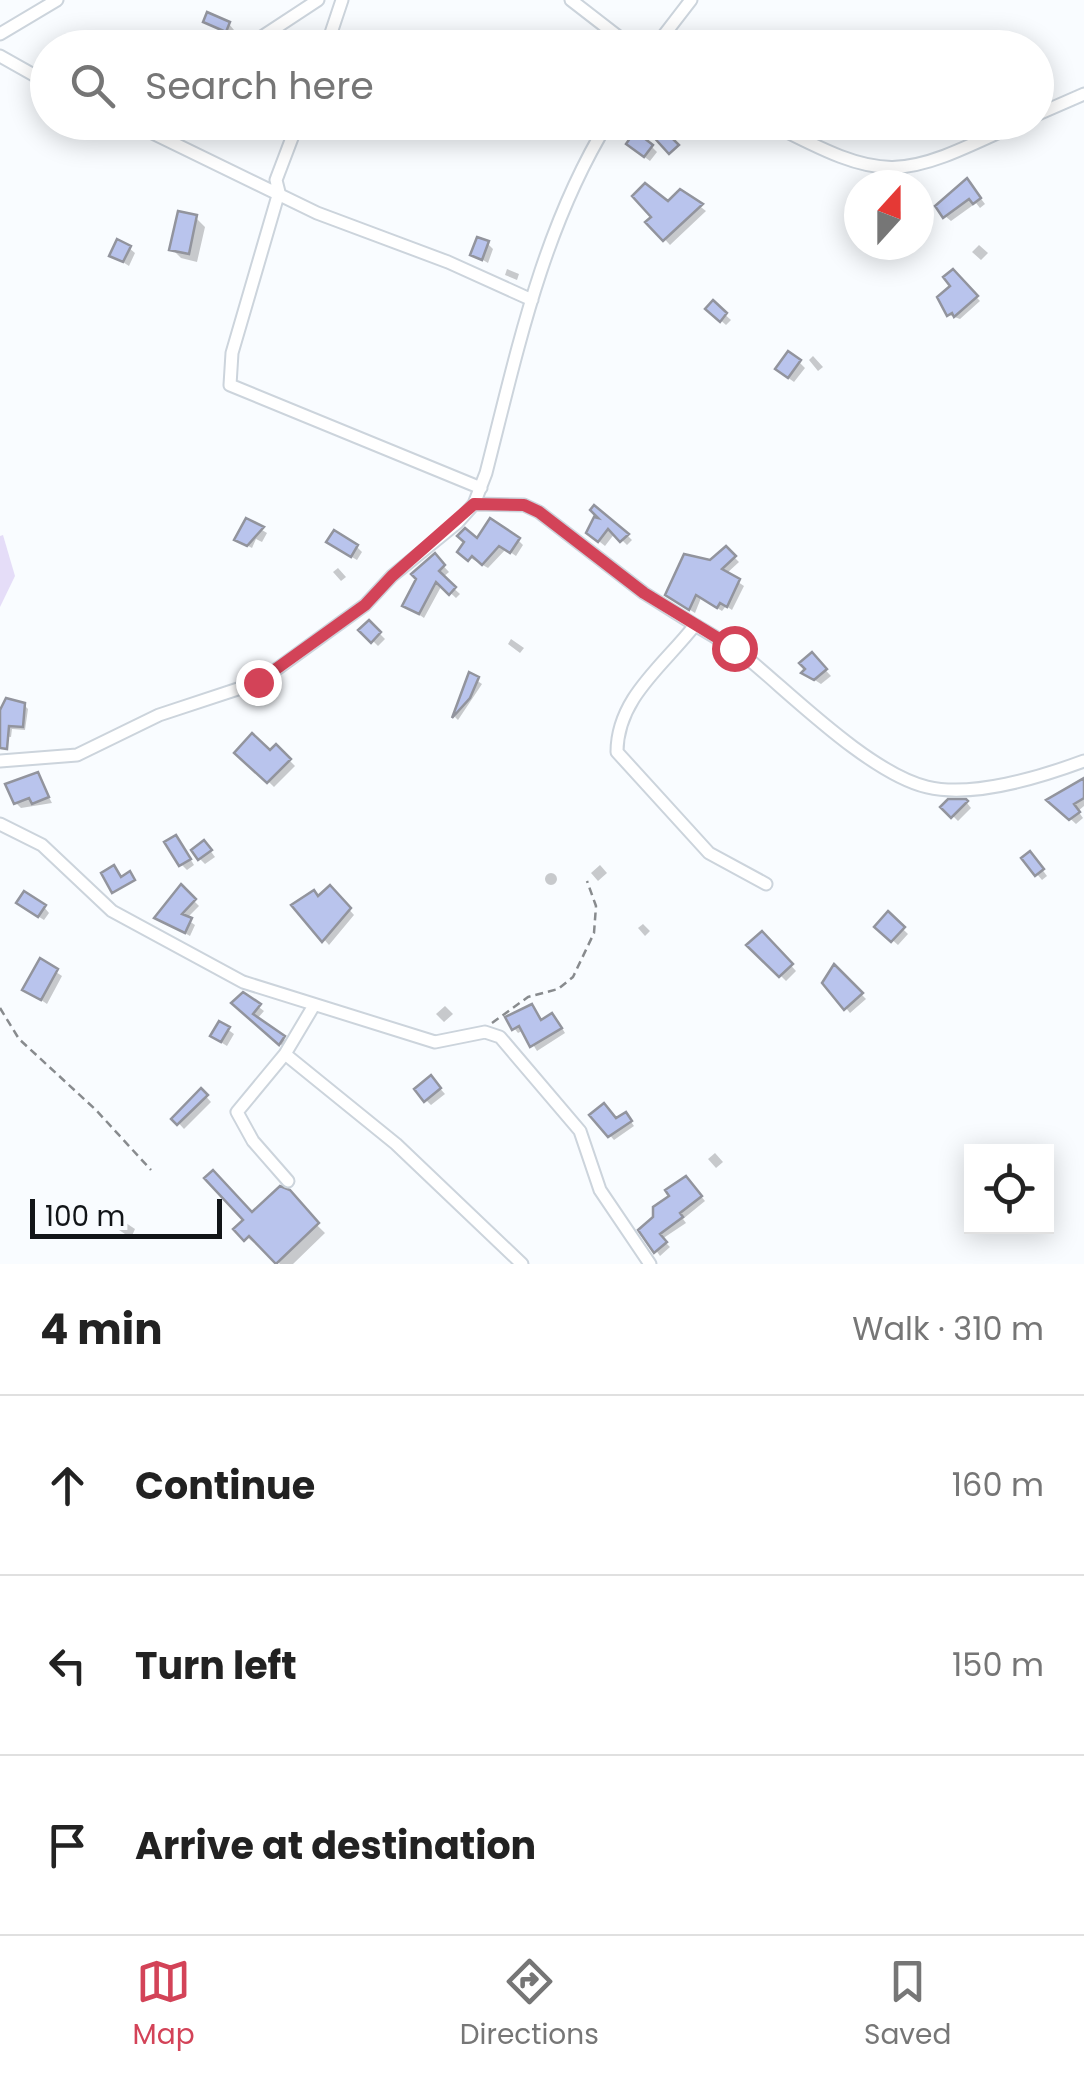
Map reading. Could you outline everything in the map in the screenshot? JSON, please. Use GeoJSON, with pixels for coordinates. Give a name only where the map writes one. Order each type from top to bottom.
{"type":"FeatureCollection","features":[{"type":"Feature","properties":{"kind":"street"},"geometry":{"type":"LineString","coordinates":[[0,34],[57,0]]}},
{"type":"Feature","properties":{"kind":"street"},"geometry":{"type":"LineString","coordinates":[[272,30],[318,0]]}},
{"type":"Feature","properties":{"kind":"street"},"geometry":{"type":"LineString","coordinates":[[332,30],[342,0]]}},
{"type":"Feature","properties":{"kind":"street"},"geometry":{"type":"LineString","coordinates":[[572,0],[610,30]]}},
{"type":"Feature","properties":{"kind":"street"},"geometry":{"type":"LineString","coordinates":[[668,30],[691,0]]}},
{"type":"Feature","properties":{"kind":"street"},"geometry":{"type":"LineString","coordinates":[[0,56],[30,73]]}},
{"type":"Feature","properties":{"kind":"street"},"geometry":{"type":"LineString","coordinates":[[1054,107],[1084,94]]}},
{"type":"Feature","properties":{"kind":"street"},"geometry":{"type":"LineString","coordinates":[[168,140],[317,213],[448,262],[532,300]]}},
{"type":"Feature","properties":{"kind":"street"},"geometry":{"type":"LineString","coordinates":[[291,140],[276,180],[279,192],[232,353],[230,385],[481,488]]}},
{"type":"Feature","properties":{"kind":"street"},"geometry":{"type":"LineString","coordinates":[[0,762],[78,755],[159,715],[258,682],[365,605],[474,504],[532,300],[572,184],[598,140]]}},
{"type":"Feature","properties":{"kind":"street"},"geometry":{"type":"LineString","coordinates":[[802,140],[836,158],[898,170],[981,140]]}},
{"type":"Feature","properties":{"kind":"street"},"geometry":{"type":"LineString","coordinates":[[474,504],[524,505],[539,512],[644,593],[734,648],[802,707],[874,758],[929,788],[987,786],[1084,760]]}},
{"type":"Feature","properties":{"kind":"street"},"geometry":{"type":"LineString","coordinates":[[695,625],[627,706],[616,730],[616,752],[709,853],[766,884]]}},
{"type":"Feature","properties":{"kind":"street"},"geometry":{"type":"LineString","coordinates":[[0,824],[42,844],[112,910],[149,934],[243,982],[435,1042],[485,1032],[500,1037],[580,1131],[600,1190],[616,1221],[650,1264]]}},
{"type":"Feature","properties":{"kind":"street"},"geometry":{"type":"LineString","coordinates":[[288,1181],[253,1141],[236,1112],[285,1054],[313,1007]]}},
{"type":"Feature","properties":{"kind":"street"},"geometry":{"type":"LineString","coordinates":[[285,1054],[396,1144],[522,1264]]}},
{"type":"Feature","properties":{"kind":"path"},"geometry":{"type":"LineString","coordinates":[[485,1032],[528,997],[558,989],[572,978],[594,934],[596,906],[587,882]]}},
{"type":"Feature","properties":{"kind":"path"},"geometry":{"type":"LineString","coordinates":[[0,1008],[18,1039],[96,1110],[150,1170]]}},
{"type":"Feature","properties":{"kind":"shaded area"},"geometry":{"type":"Polygon","coordinates":[[[3,535],[15,576],[0,607],[0,536],[3,535]]]}},
{"type":"Feature","properties":{"kind":"building"},"geometry":{"type":"Polygon","coordinates":[[[207,12],[230,22],[227,30],[221,30],[203,22],[207,12]]]}},
{"type":"Feature","properties":{"kind":"building"},"geometry":{"type":"Polygon","coordinates":[[[629,140],[647,140],[653,145],[644,157],[626,144],[629,140]]]}},
{"type":"Feature","properties":{"kind":"building"},"geometry":{"type":"Polygon","coordinates":[[[656,140],[674,140],[679,145],[669,154],[656,140]]]}},
{"type":"Feature","properties":{"kind":"building"},"geometry":{"type":"Polygon","coordinates":[[[967,178],[981,198],[973,204],[969,199],[943,218],[935,206],[967,178]]]}},
{"type":"Feature","properties":{"kind":"building"},"geometry":{"type":"Polygon","coordinates":[[[645,183],[668,201],[680,189],[703,204],[663,241],[645,222],[651,217],[632,196],[645,183]]]}},
{"type":"Feature","properties":{"kind":"building"},"geometry":{"type":"Polygon","coordinates":[[[178,211],[197,215],[189,254],[169,250],[178,211]]]}},
{"type":"Feature","properties":{"kind":"building"},"geometry":{"type":"Polygon","coordinates":[[[477,237],[489,241],[482,260],[470,255],[477,237]]]}},
{"type":"Feature","properties":{"kind":"building"},"geometry":{"type":"Polygon","coordinates":[[[117,239],[131,246],[123,262],[109,256],[117,239]]]}},
{"type":"Feature","properties":{"kind":"building"},"geometry":{"type":"Polygon","coordinates":[[[953,269],[978,296],[954,317],[952,313],[947,316],[937,297],[950,286],[943,277],[953,269]]]}},
{"type":"Feature","properties":{"kind":"building"},"geometry":{"type":"Polygon","coordinates":[[[713,300],[727,313],[720,322],[705,309],[713,300]]]}},
{"type":"Feature","properties":{"kind":"building"},"geometry":{"type":"Polygon","coordinates":[[[788,351],[801,360],[788,378],[775,369],[788,351]]]}},
{"type":"Feature","properties":{"kind":"building"},"geometry":{"type":"Polygon","coordinates":[[[594,505],[629,534],[620,542],[608,529],[598,542],[586,533],[594,517],[598,518],[590,510],[594,505]]]}},
{"type":"Feature","properties":{"kind":"building"},"geometry":{"type":"Polygon","coordinates":[[[246,518],[264,527],[247,546],[234,540],[246,518]]]}},
{"type":"Feature","properties":{"kind":"building"},"geometry":{"type":"Polygon","coordinates":[[[490,518],[520,538],[510,553],[499,546],[482,565],[472,556],[468,561],[457,552],[464,542],[457,536],[465,528],[477,538],[490,518]]]}},
{"type":"Feature","properties":{"kind":"building"},"geometry":{"type":"Polygon","coordinates":[[[334,530],[358,545],[351,557],[326,542],[334,530]]]}},
{"type":"Feature","properties":{"kind":"building"},"geometry":{"type":"Polygon","coordinates":[[[726,546],[736,556],[722,569],[740,579],[727,607],[720,603],[717,608],[696,595],[689,610],[665,595],[684,554],[710,560],[726,546]]]}},
{"type":"Feature","properties":{"kind":"building"},"geometry":{"type":"Polygon","coordinates":[[[435,553],[445,565],[439,571],[456,587],[449,595],[436,582],[419,614],[402,606],[416,579],[411,574],[435,553]]]}},
{"type":"Feature","properties":{"kind":"building"},"geometry":{"type":"Polygon","coordinates":[[[369,620],[381,632],[371,643],[358,630],[369,620]]]}},
{"type":"Feature","properties":{"kind":"building"},"geometry":{"type":"Polygon","coordinates":[[[812,652],[827,669],[814,680],[801,673],[805,669],[799,663],[812,652]]]}},
{"type":"Feature","properties":{"kind":"building"},"geometry":{"type":"Polygon","coordinates":[[[469,672],[479,677],[470,698],[452,718],[469,672]]]}},
{"type":"Feature","properties":{"kind":"building"},"geometry":{"type":"Polygon","coordinates":[[[6,698],[25,703],[23,727],[9,726],[7,749],[0,748],[0,710],[6,698]]]}},
{"type":"Feature","properties":{"kind":"building"},"geometry":{"type":"Polygon","coordinates":[[[252,733],[270,750],[276,744],[291,759],[267,783],[234,753],[252,733]]]}},
{"type":"Feature","properties":{"kind":"building"},"geometry":{"type":"Polygon","coordinates":[[[38,772],[49,797],[32,804],[29,798],[14,804],[5,784],[38,772]]]}},
{"type":"Feature","properties":{"kind":"building"},"geometry":{"type":"Polygon","coordinates":[[[1084,778],[1084,798],[1074,804],[1080,812],[1069,820],[1046,800],[1084,778]]]}},
{"type":"Feature","properties":{"kind":"building"},"geometry":{"type":"Polygon","coordinates":[[[948,799],[968,801],[951,818],[940,807],[948,799]]]}},
{"type":"Feature","properties":{"kind":"building"},"geometry":{"type":"Polygon","coordinates":[[[176,835],[191,859],[179,866],[164,842],[176,835]]]}},
{"type":"Feature","properties":{"kind":"building"},"geometry":{"type":"Polygon","coordinates":[[[204,840],[212,850],[198,860],[191,850],[204,840]]]}},
{"type":"Feature","properties":{"kind":"building"},"geometry":{"type":"Polygon","coordinates":[[[1030,851],[1044,869],[1035,876],[1021,858],[1030,851]]]}},
{"type":"Feature","properties":{"kind":"building"},"geometry":{"type":"Polygon","coordinates":[[[114,865],[121,877],[130,871],[135,880],[112,893],[101,873],[114,865]]]}},
{"type":"Feature","properties":{"kind":"building"},"geometry":{"type":"Polygon","coordinates":[[[181,884],[196,899],[182,914],[192,918],[185,933],[154,918],[181,884]]]}},
{"type":"Feature","properties":{"kind":"building"},"geometry":{"type":"Polygon","coordinates":[[[330,885],[351,908],[322,942],[291,905],[314,890],[318,896],[330,885]]]}},
{"type":"Feature","properties":{"kind":"building"},"geometry":{"type":"Polygon","coordinates":[[[24,891],[46,905],[38,917],[16,903],[24,891]]]}},
{"type":"Feature","properties":{"kind":"building"},"geometry":{"type":"Polygon","coordinates":[[[888,911],[905,927],[891,942],[874,927],[888,911]]]}},
{"type":"Feature","properties":{"kind":"building"},"geometry":{"type":"Polygon","coordinates":[[[762,931],[793,964],[779,977],[746,945],[762,931]]]}},
{"type":"Feature","properties":{"kind":"building"},"geometry":{"type":"Polygon","coordinates":[[[40,958],[58,969],[41,1000],[22,990],[40,958]]]}},
{"type":"Feature","properties":{"kind":"building"},"geometry":{"type":"Polygon","coordinates":[[[834,964],[863,993],[844,1010],[822,983],[834,964]]]}},
{"type":"Feature","properties":{"kind":"building"},"geometry":{"type":"Polygon","coordinates":[[[243,992],[261,1004],[253,1014],[285,1036],[279,1045],[231,1003],[243,992]]]}},
{"type":"Feature","properties":{"kind":"building"},"geometry":{"type":"Polygon","coordinates":[[[532,1004],[541,1020],[552,1013],[562,1028],[530,1047],[519,1026],[512,1030],[505,1017],[532,1004]]]}},
{"type":"Feature","properties":{"kind":"building"},"geometry":{"type":"Polygon","coordinates":[[[219,1021],[230,1027],[221,1042],[210,1036],[219,1021]]]}},
{"type":"Feature","properties":{"kind":"building"},"geometry":{"type":"Polygon","coordinates":[[[431,1075],[441,1088],[424,1102],[414,1089],[431,1075]]]}},
{"type":"Feature","properties":{"kind":"building"},"geometry":{"type":"Polygon","coordinates":[[[201,1088],[208,1095],[177,1125],[171,1119],[201,1088]]]}},
{"type":"Feature","properties":{"kind":"building"},"geometry":{"type":"Polygon","coordinates":[[[604,1103],[616,1118],[626,1112],[632,1121],[608,1137],[589,1115],[604,1103]]]}},
{"type":"Feature","properties":{"kind":"building"},"geometry":{"type":"Polygon","coordinates":[[[213,1170],[252,1212],[280,1186],[290,1190],[319,1223],[276,1264],[249,1236],[244,1241],[233,1229],[243,1220],[204,1178],[213,1170]]]}},
{"type":"Feature","properties":{"kind":"building"},"geometry":{"type":"Polygon","coordinates":[[[686,1176],[702,1196],[660,1234],[667,1242],[654,1253],[638,1230],[653,1217],[653,1207],[669,1196],[665,1190],[686,1176]]]}},
{"type":"Feature","properties":{"kind":"route"},"geometry":{"type":"LineString","coordinates":[[258,682],[365,605],[474,504],[502,508],[524,505],[539,512],[644,593],[734,648]]}}]}
